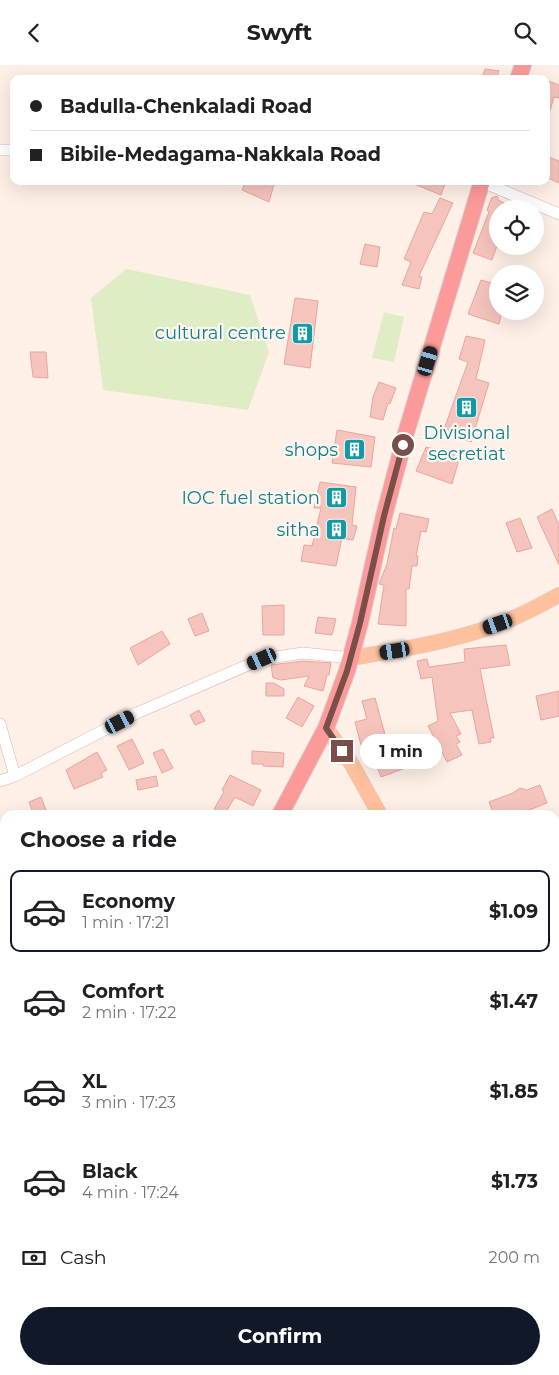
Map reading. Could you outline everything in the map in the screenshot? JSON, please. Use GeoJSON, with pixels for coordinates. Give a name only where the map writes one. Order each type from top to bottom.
{"type":"FeatureCollection","features":[{"type":"Feature","properties":{"kind":"highway"},"geometry":{"type":"LineString","coordinates":[[283,810],[326,728],[350,659],[406,433],[481,185]]}},
{"type":"Feature","properties":{"kind":"main road"},"geometry":{"type":"LineString","coordinates":[[350,659],[410,649],[474,633],[524,613],[559,595]]}},
{"type":"Feature","properties":{"kind":"main road"},"geometry":{"type":"LineString","coordinates":[[326,728],[351,763],[377,810]]}},
{"type":"Feature","properties":{"kind":"street"},"geometry":{"type":"LineString","coordinates":[[489,185],[559,213]]}},
{"type":"Feature","properties":{"kind":"street"},"geometry":{"type":"LineString","coordinates":[[0,781],[15,776],[137,713],[262,659],[303,653],[350,659]]}},
{"type":"Feature","properties":{"kind":"street"},"geometry":{"type":"LineString","coordinates":[[0,724],[15,776]]}},
{"type":"Feature","properties":{"kind":"green space"},"geometry":{"type":"Polygon","coordinates":[[[126,269],[250,295],[269,352],[248,410],[103,390],[91,298],[126,269]]]}},
{"type":"Feature","properties":{"kind":"green space"},"geometry":{"type":"Polygon","coordinates":[[[384,312],[404,317],[394,362],[372,358],[384,312]]]}},
{"type":"Feature","properties":{"kind":"building"},"geometry":{"type":"Polygon","coordinates":[[[485,69],[499,71],[498,75],[483,75],[485,69]]]}},
{"type":"Feature","properties":{"kind":"building"},"geometry":{"type":"Polygon","coordinates":[[[550,82],[559,85],[559,98],[554,97],[550,111],[550,82]]]}},
{"type":"Feature","properties":{"kind":"building"},"geometry":{"type":"Polygon","coordinates":[[[550,158],[559,161],[559,183],[550,179],[550,158]]]}},
{"type":"Feature","properties":{"kind":"building"},"geometry":{"type":"Polygon","coordinates":[[[244,185],[274,185],[269,202],[242,190],[244,185]]]}},
{"type":"Feature","properties":{"kind":"building"},"geometry":{"type":"Polygon","coordinates":[[[417,185],[445,185],[441,195],[417,185]]]}},
{"type":"Feature","properties":{"kind":"building"},"geometry":{"type":"Polygon","coordinates":[[[495,196],[498,197],[498,200],[491,200],[492,197],[494,198],[495,196]]]}},
{"type":"Feature","properties":{"kind":"building"},"geometry":{"type":"Polygon","coordinates":[[[440,198],[453,203],[419,276],[422,277],[419,289],[402,285],[411,262],[404,259],[424,212],[432,214],[440,198]]]}},
{"type":"Feature","properties":{"kind":"building"},"geometry":{"type":"Polygon","coordinates":[[[489,212],[489,255],[494,255],[492,260],[473,253],[489,212]]]}},
{"type":"Feature","properties":{"kind":"building"},"geometry":{"type":"Polygon","coordinates":[[[365,244],[380,247],[377,267],[360,264],[365,244]]]}},
{"type":"Feature","properties":{"kind":"building"},"geometry":{"type":"Polygon","coordinates":[[[481,280],[489,282],[489,320],[500,320],[499,324],[468,314],[481,280]]]}},
{"type":"Feature","properties":{"kind":"building","name":"cultural centre"},"geometry":{"type":"Polygon","coordinates":[[[295,298],[318,301],[310,368],[284,364],[295,298]]]}},
{"type":"Feature","properties":{"kind":"building","name":"Divisional secretiat"},"geometry":{"type":"Polygon","coordinates":[[[466,336],[485,340],[476,379],[489,383],[471,442],[443,432],[468,362],[459,359],[466,336]]]}},
{"type":"Feature","properties":{"kind":"building"},"geometry":{"type":"Polygon","coordinates":[[[30,352],[46,352],[48,378],[33,377],[30,352]]]}},
{"type":"Feature","properties":{"kind":"building"},"geometry":{"type":"Polygon","coordinates":[[[379,382],[396,388],[390,404],[388,403],[383,420],[370,417],[373,397],[379,382]]]}},
{"type":"Feature","properties":{"kind":"building","name":"shops"},"geometry":{"type":"Polygon","coordinates":[[[337,430],[375,437],[371,467],[332,463],[337,430]]]}},
{"type":"Feature","properties":{"kind":"building"},"geometry":{"type":"Polygon","coordinates":[[[426,447],[460,456],[452,484],[416,471],[426,447]]]}},
{"type":"Feature","properties":{"kind":"building"},"geometry":{"type":"Polygon","coordinates":[[[320,482],[356,487],[352,525],[357,526],[353,540],[342,538],[336,566],[301,561],[304,545],[312,546],[321,508],[314,508],[320,482]]]}},
{"type":"Feature","properties":{"kind":"building"},"geometry":{"type":"Polygon","coordinates":[[[552,509],[559,525],[559,565],[537,517],[552,509]]]}},
{"type":"Feature","properties":{"kind":"building"},"geometry":{"type":"Polygon","coordinates":[[[400,513],[429,519],[426,532],[421,531],[416,556],[418,556],[417,566],[412,566],[409,589],[406,589],[406,626],[378,624],[384,585],[379,584],[387,564],[394,528],[396,529],[400,513]]]}},
{"type":"Feature","properties":{"kind":"building"},"geometry":{"type":"Polygon","coordinates":[[[520,518],[532,548],[517,552],[506,523],[520,518]]]}},
{"type":"Feature","properties":{"kind":"building"},"geometry":{"type":"Polygon","coordinates":[[[284,605],[284,635],[263,635],[262,606],[284,605]]]}},
{"type":"Feature","properties":{"kind":"building"},"geometry":{"type":"Polygon","coordinates":[[[202,613],[209,631],[195,636],[188,619],[202,613]]]}},
{"type":"Feature","properties":{"kind":"building"},"geometry":{"type":"Polygon","coordinates":[[[318,617],[336,619],[332,635],[315,633],[318,617]]]}},
{"type":"Feature","properties":{"kind":"building"},"geometry":{"type":"Polygon","coordinates":[[[162,631],[170,644],[138,665],[130,648],[162,631]]]}},
{"type":"Feature","properties":{"kind":"building"},"geometry":{"type":"Polygon","coordinates":[[[506,645],[510,665],[480,669],[494,738],[490,738],[491,742],[479,744],[472,710],[450,713],[461,734],[456,736],[460,742],[456,744],[462,755],[447,762],[428,726],[438,721],[432,677],[421,679],[417,661],[427,659],[429,667],[465,662],[464,649],[506,645]]]}},
{"type":"Feature","properties":{"kind":"building"},"geometry":{"type":"Polygon","coordinates":[[[303,661],[331,663],[323,691],[304,686],[309,676],[281,680],[273,678],[271,665],[303,661]]]}},
{"type":"Feature","properties":{"kind":"building"},"geometry":{"type":"Polygon","coordinates":[[[266,683],[274,683],[284,689],[284,696],[266,696],[266,683]]]}},
{"type":"Feature","properties":{"kind":"building"},"geometry":{"type":"Polygon","coordinates":[[[559,691],[559,716],[541,720],[536,696],[559,691]]]}},
{"type":"Feature","properties":{"kind":"building"},"geometry":{"type":"Polygon","coordinates":[[[298,697],[314,706],[302,727],[286,718],[298,697]]]}},
{"type":"Feature","properties":{"kind":"building"},"geometry":{"type":"Polygon","coordinates":[[[375,698],[389,749],[398,745],[402,756],[414,751],[419,763],[381,777],[368,743],[361,745],[355,722],[367,719],[362,701],[375,698]]]}},
{"type":"Feature","properties":{"kind":"building"},"geometry":{"type":"Polygon","coordinates":[[[199,710],[205,721],[195,725],[190,715],[199,710]]]}},
{"type":"Feature","properties":{"kind":"building"},"geometry":{"type":"Polygon","coordinates":[[[132,739],[144,763],[129,770],[117,746],[132,739]]]}},
{"type":"Feature","properties":{"kind":"building"},"geometry":{"type":"Polygon","coordinates":[[[163,749],[173,768],[162,773],[153,753],[163,749]]]}},
{"type":"Feature","properties":{"kind":"building"},"geometry":{"type":"Polygon","coordinates":[[[252,751],[284,753],[283,767],[252,764],[252,751]]]}},
{"type":"Feature","properties":{"kind":"building"},"geometry":{"type":"Polygon","coordinates":[[[97,752],[107,770],[101,773],[103,777],[74,789],[66,770],[97,752]]]}},
{"type":"Feature","properties":{"kind":"building"},"geometry":{"type":"Polygon","coordinates":[[[230,775],[261,790],[253,806],[235,797],[227,810],[216,810],[214,809],[224,792],[222,790],[230,775]]]}},
{"type":"Feature","properties":{"kind":"building"},"geometry":{"type":"Polygon","coordinates":[[[156,776],[158,786],[138,790],[136,780],[156,776]]]}},
{"type":"Feature","properties":{"kind":"building"},"geometry":{"type":"Polygon","coordinates":[[[540,785],[547,803],[529,810],[492,810],[489,802],[513,793],[520,788],[527,790],[540,785]]]}},
{"type":"Feature","properties":{"kind":"building"},"geometry":{"type":"Polygon","coordinates":[[[41,797],[46,810],[32,810],[29,802],[41,797]]]}},
{"type":"Feature","properties":{"kind":"place","name":"cultural centre"},"geometry":{"type":"Point","coordinates":[302,333]}},
{"type":"Feature","properties":{"kind":"place","name":"Divisional secretiat"},"geometry":{"type":"Point","coordinates":[467,408]}},
{"type":"Feature","properties":{"kind":"place","name":"shops"},"geometry":{"type":"Point","coordinates":[354,450]}},
{"type":"Feature","properties":{"kind":"place","name":"IOC fuel station"},"geometry":{"type":"Point","coordinates":[336,498]}},
{"type":"Feature","properties":{"kind":"place","name":"sitha"},"geometry":{"type":"Point","coordinates":[336,530]}},
{"type":"Feature","properties":{"kind":"route"},"geometry":{"type":"LineString","coordinates":[[342,751],[326,728],[347,671],[403,445]]}}]}
